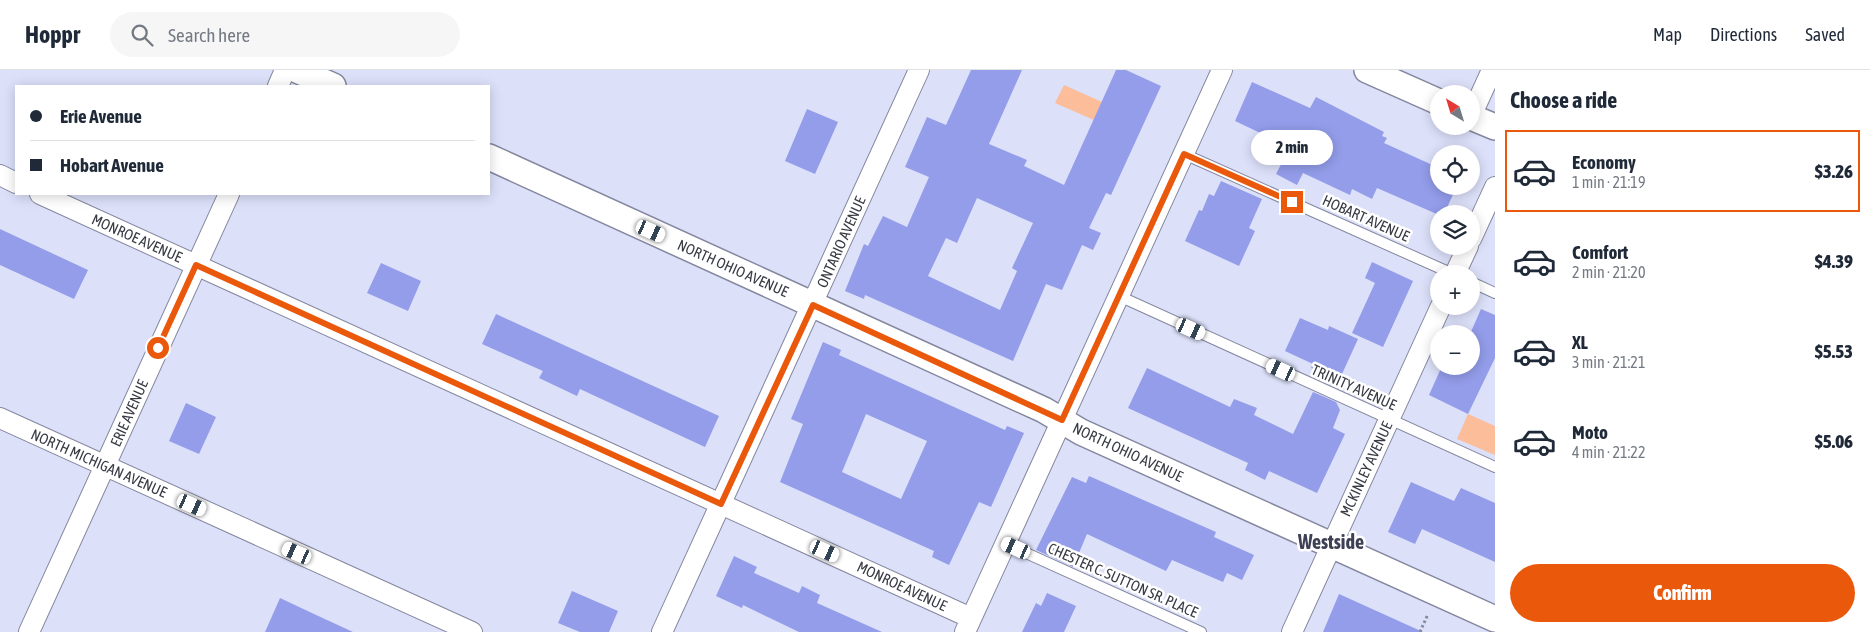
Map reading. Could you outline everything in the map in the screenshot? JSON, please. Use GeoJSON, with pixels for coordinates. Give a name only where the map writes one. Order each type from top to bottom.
{"type":"FeatureCollection","features":[{"type":"Feature","properties":{"kind":"street"},"geometry":{"type":"LineString","coordinates":[[278,85],[285,70]]}},
{"type":"Feature","properties":{"kind":"street"},"geometry":{"type":"LineString","coordinates":[[297,70],[331,85]]}},
{"type":"Feature","properties":{"kind":"street","name":"ONTARIO AVENUE"},"geometry":{"type":"LineString","coordinates":[[662,632],[919,70]]}},
{"type":"Feature","properties":{"kind":"street"},"geometry":{"type":"LineString","coordinates":[[968,625],[1222,70]]}},
{"type":"Feature","properties":{"kind":"street"},"geometry":{"type":"LineString","coordinates":[[1367,70],[1430,98]]}},
{"type":"Feature","properties":{"kind":"street"},"geometry":{"type":"LineString","coordinates":[[1480,96],[1492,70]]}},
{"type":"Feature","properties":{"kind":"street"},"geometry":{"type":"LineString","coordinates":[[1480,120],[1495,127]]}},
{"type":"Feature","properties":{"kind":"street","name":"NORTH OHIO AVENUE"},"geometry":{"type":"LineString","coordinates":[[490,157],[1062,420],[1081,432],[1495,619]]}},
{"type":"Feature","properties":{"kind":"street"},"geometry":{"type":"LineString","coordinates":[[0,176],[15,183]]}},
{"type":"Feature","properties":{"kind":"street"},"geometry":{"type":"LineString","coordinates":[[1480,220],[1495,187]]}},
{"type":"Feature","properties":{"kind":"street","name":"MONROE AVENUE"},"geometry":{"type":"LineString","coordinates":[[42,195],[721,504],[968,625]]}},
{"type":"Feature","properties":{"kind":"street","name":"ERIE AVENUE"},"geometry":{"type":"LineString","coordinates":[[29,632],[229,195]]}},
{"type":"Feature","properties":{"kind":"street","name":"MCKINLEY AVENUE"},"geometry":{"type":"LineString","coordinates":[[1292,632],[1437,315]]}},
{"type":"Feature","properties":{"kind":"street","name":"NORTH MICHIGAN AVENUE"},"geometry":{"type":"LineString","coordinates":[[0,418],[472,632]]}},
{"type":"Feature","properties":{"kind":"lane","name":"HOBART AVENUE"},"geometry":{"type":"LineString","coordinates":[[1184,154],[1434,265]]}},
{"type":"Feature","properties":{"kind":"lane"},"geometry":{"type":"LineString","coordinates":[[1480,286],[1495,293]]}},
{"type":"Feature","properties":{"kind":"lane","name":"TRINITY AVENUE"},"geometry":{"type":"LineString","coordinates":[[1119,296],[1495,467]]}},
{"type":"Feature","properties":{"kind":"lane","name":"CHESTER C. SUTTON SR. PLACE"},"geometry":{"type":"LineString","coordinates":[[1006,544],[1201,632]]}},
{"type":"Feature","properties":{"kind":"shaded area"},"geometry":{"type":"Polygon","coordinates":[[[1064,85],[1102,102],[1094,120],[1055,103],[1064,85]]]}},
{"type":"Feature","properties":{"kind":"shaded area"},"geometry":{"type":"Polygon","coordinates":[[[1468,414],[1495,426],[1495,455],[1457,439],[1468,414]]]}},
{"type":"Feature","properties":{"kind":"building"},"geometry":{"type":"Polygon","coordinates":[[[971,70],[1022,70],[989,144],[1027,160],[1024,166],[1064,185],[1116,70],[1126,70],[1161,86],[1111,195],[1106,193],[1089,228],[1101,233],[1093,250],[1082,245],[1062,290],[1046,284],[1013,361],[865,295],[864,299],[845,291],[864,244],[868,246],[883,216],[907,227],[929,177],[905,167],[927,117],[946,125],[971,70]],[[977,198],[957,243],[946,238],[928,276],[1000,310],[1017,271],[1012,268],[1033,223],[977,198]]]}},
{"type":"Feature","properties":{"kind":"building"},"geometry":{"type":"Polygon","coordinates":[[[1252,82],[1310,108],[1316,97],[1384,132],[1382,136],[1387,138],[1384,143],[1430,164],[1430,195],[1453,195],[1448,205],[1430,205],[1430,211],[1377,188],[1372,199],[1352,189],[1350,195],[1303,173],[1297,185],[1276,174],[1290,147],[1235,121],[1252,82]]]}},
{"type":"Feature","properties":{"kind":"building"},"geometry":{"type":"Polygon","coordinates":[[[807,109],[838,122],[815,174],[785,161],[807,109]]]}},
{"type":"Feature","properties":{"kind":"building"},"geometry":{"type":"Polygon","coordinates":[[[1221,181],[1262,199],[1249,228],[1255,231],[1239,266],[1185,241],[1199,210],[1202,211],[1209,194],[1214,196],[1221,181]]]}},
{"type":"Feature","properties":{"kind":"building"},"geometry":{"type":"Polygon","coordinates":[[[0,229],[88,270],[74,299],[0,265],[0,229]]]}},
{"type":"Feature","properties":{"kind":"building"},"geometry":{"type":"Polygon","coordinates":[[[1372,262],[1413,281],[1383,347],[1352,333],[1375,283],[1365,278],[1372,262]]]}},
{"type":"Feature","properties":{"kind":"building"},"geometry":{"type":"Polygon","coordinates":[[[381,263],[421,281],[408,311],[367,293],[381,263]]]}},
{"type":"Feature","properties":{"kind":"building"},"geometry":{"type":"Polygon","coordinates":[[[1481,309],[1495,315],[1495,358],[1468,414],[1429,395],[1438,375],[1480,375],[1480,325],[1474,325],[1480,315],[1481,309]]]}},
{"type":"Feature","properties":{"kind":"building"},"geometry":{"type":"Polygon","coordinates":[[[496,314],[719,416],[705,447],[580,389],[577,396],[539,378],[543,371],[482,344],[496,314]]]}},
{"type":"Feature","properties":{"kind":"building"},"geometry":{"type":"Polygon","coordinates":[[[1300,318],[1328,330],[1329,326],[1358,339],[1336,387],[1318,379],[1321,373],[1311,368],[1313,364],[1285,351],[1300,318]]]}},
{"type":"Feature","properties":{"kind":"building"},"geometry":{"type":"Polygon","coordinates":[[[823,342],[841,350],[839,355],[1005,430],[1007,426],[1024,433],[991,507],[979,502],[949,565],[932,557],[934,551],[780,482],[803,424],[791,419],[823,342]],[[866,414],[842,472],[901,499],[927,441],[866,414]]]}},
{"type":"Feature","properties":{"kind":"building"},"geometry":{"type":"Polygon","coordinates":[[[1147,368],[1230,407],[1234,399],[1257,408],[1254,415],[1293,434],[1313,392],[1336,402],[1340,410],[1333,428],[1345,434],[1317,493],[1269,471],[1265,480],[1245,470],[1248,463],[1128,408],[1147,368]]]}},
{"type":"Feature","properties":{"kind":"building"},"geometry":{"type":"Polygon","coordinates":[[[186,403],[216,417],[199,454],[169,441],[186,403]]]}},
{"type":"Feature","properties":{"kind":"building"},"geometry":{"type":"Polygon","coordinates":[[[1089,476],[1216,532],[1214,537],[1254,555],[1242,580],[1227,573],[1223,582],[1172,560],[1166,571],[1087,534],[1073,567],[1036,550],[1072,477],[1086,483],[1089,476]]]}},
{"type":"Feature","properties":{"kind":"building"},"geometry":{"type":"Polygon","coordinates":[[[1411,482],[1454,501],[1461,488],[1495,503],[1495,562],[1422,529],[1415,544],[1388,532],[1411,482]]]}},
{"type":"Feature","properties":{"kind":"building"},"geometry":{"type":"Polygon","coordinates":[[[734,556],[757,567],[754,573],[799,593],[802,586],[820,595],[817,603],[882,632],[799,632],[743,605],[742,608],[716,596],[734,556]]]}},
{"type":"Feature","properties":{"kind":"building"},"geometry":{"type":"Polygon","coordinates":[[[572,591],[618,611],[609,632],[580,632],[558,623],[572,591]]]}},
{"type":"Feature","properties":{"kind":"building"},"geometry":{"type":"Polygon","coordinates":[[[1047,593],[1076,606],[1064,632],[1022,632],[1036,603],[1041,606],[1047,593]]]}},
{"type":"Feature","properties":{"kind":"building"},"geometry":{"type":"Polygon","coordinates":[[[1339,594],[1423,632],[1323,632],[1339,594]]]}},
{"type":"Feature","properties":{"kind":"building"},"geometry":{"type":"Polygon","coordinates":[[[280,598],[314,614],[353,632],[265,632],[280,598]]]}},
{"type":"Feature","properties":{"kind":"district","name":"Westside"},"geometry":{"type":"Point","coordinates":[1331,541]}},
{"type":"Feature","properties":{"kind":"route"},"geometry":{"type":"LineString","coordinates":[[158,348],[196,265],[721,504],[813,305],[1044,410],[1062,420],[1184,154],[1292,202]]}}]}
